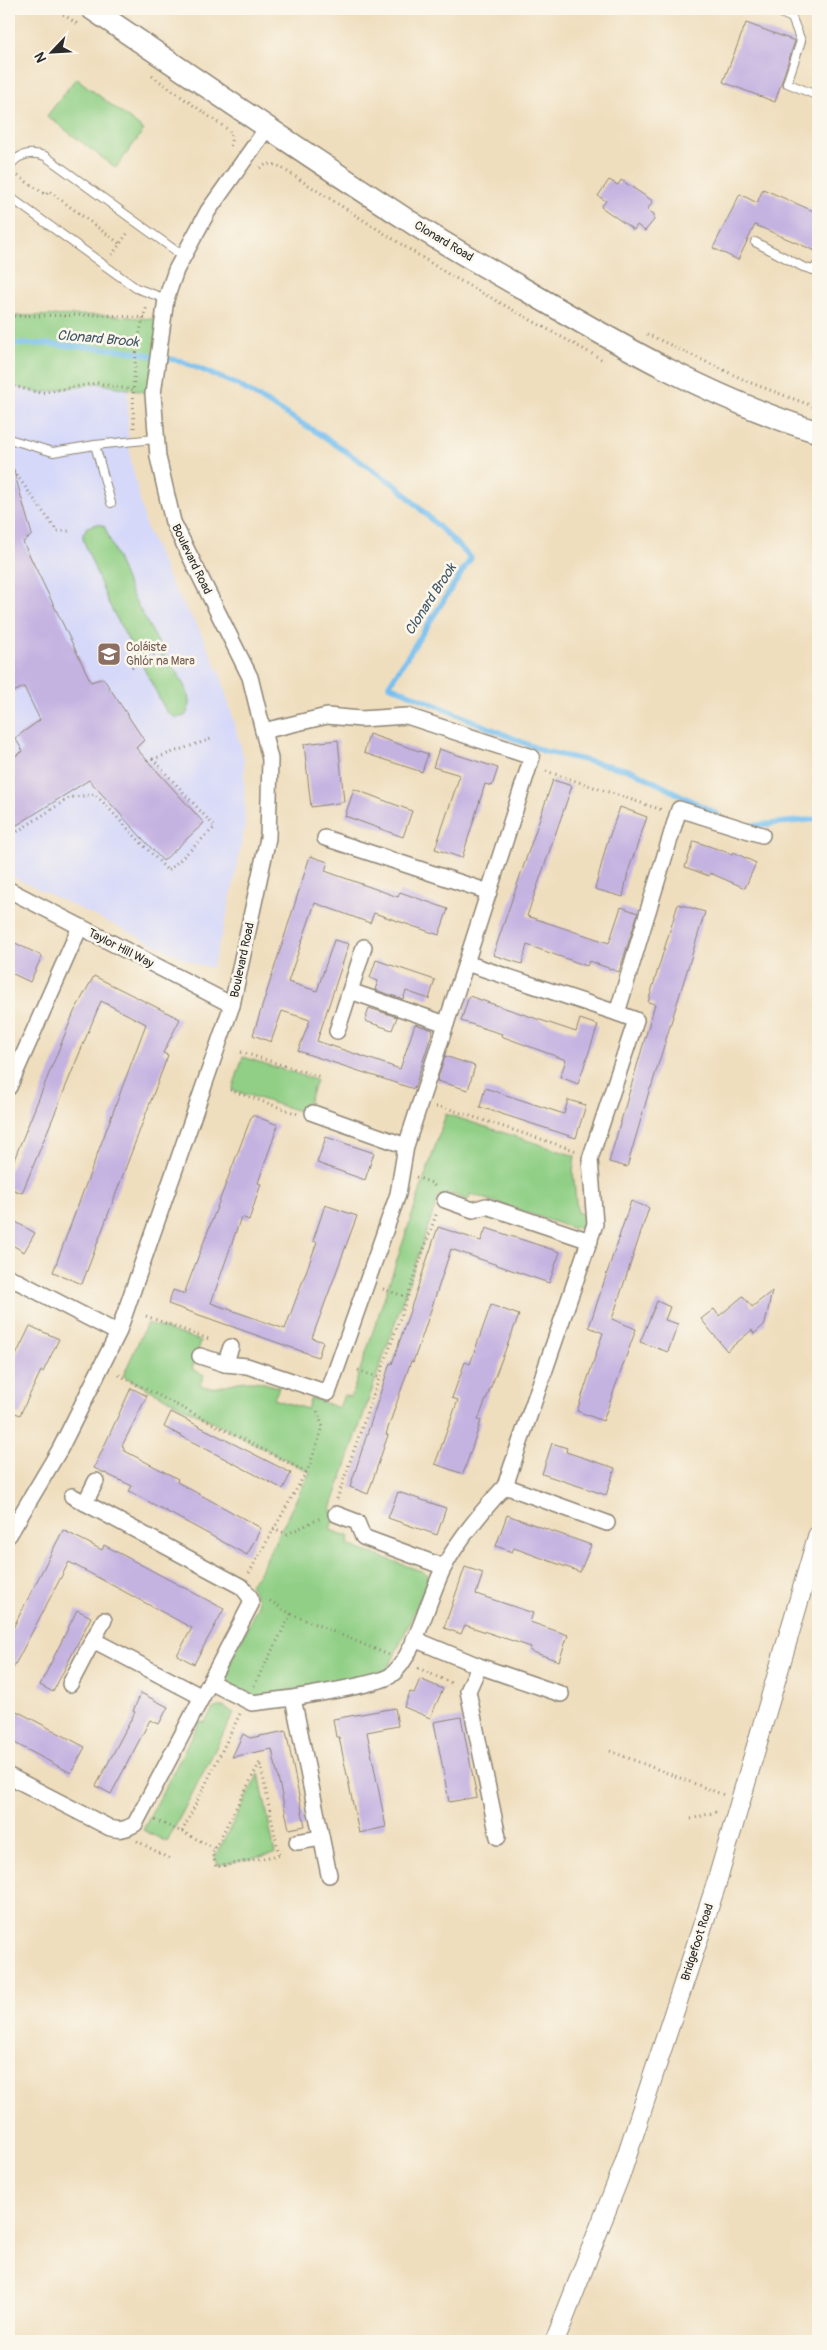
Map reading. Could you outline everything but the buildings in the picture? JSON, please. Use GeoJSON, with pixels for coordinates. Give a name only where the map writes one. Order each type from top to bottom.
{"type":"FeatureCollection","features":[{"type":"Feature","properties":{"kind":"main road","name":"Clonard Road"},"geometry":{"type":"LineString","coordinates":[[92,9],[267,128],[411,222],[631,350],[754,408],[818,432]]}},
{"type":"Feature","properties":{"kind":"street","name":"Boulevard Road"},"geometry":{"type":"LineString","coordinates":[[9,1536],[60,1448],[118,1333],[232,1005],[268,838],[270,760],[250,677],[173,522],[155,439],[154,386],[166,299],[183,256],[208,211],[267,128]]}},
{"type":"Feature","properties":{"kind":"street"},"geometry":{"type":"LineString","coordinates":[[200,1356],[225,1364],[247,1366],[328,1393],[398,1194],[406,1146],[532,757],[406,716],[361,719],[327,716],[263,731]]}},
{"type":"Feature","properties":{"kind":"street"},"geometry":{"type":"LineString","coordinates":[[617,1013],[679,808],[762,836]]}},
{"type":"Feature","properties":{"kind":"street"},"geometry":{"type":"LineString","coordinates":[[325,838],[489,892]]}},
{"type":"Feature","properties":{"kind":"street","name":"Taylor Hill Way"},"geometry":{"type":"LineString","coordinates":[[9,890],[232,1005]]}},
{"type":"Feature","properties":{"kind":"street"},"geometry":{"type":"LineString","coordinates":[[9,1087],[80,927]]}},
{"type":"Feature","properties":{"kind":"street"},"geometry":{"type":"LineString","coordinates":[[337,1031],[364,947]]}},
{"type":"Feature","properties":{"kind":"street"},"geometry":{"type":"LineString","coordinates":[[210,1682],[252,1703],[293,1698],[382,1680],[396,1670],[414,1640],[444,1567],[484,1509],[505,1486],[590,1241],[596,1216],[590,1159],[636,1020],[466,964]]}},
{"type":"Feature","properties":{"kind":"street"},"geometry":{"type":"LineString","coordinates":[[350,991],[446,1024]]}},
{"type":"Feature","properties":{"kind":"street"},"geometry":{"type":"LineString","coordinates":[[306,1114],[406,1146]]}},
{"type":"Feature","properties":{"kind":"street"},"geometry":{"type":"LineString","coordinates":[[442,1199],[473,1210],[486,1206],[590,1241]]}},
{"type":"Feature","properties":{"kind":"street"},"geometry":{"type":"LineString","coordinates":[[9,1277],[118,1333]]}},
{"type":"Feature","properties":{"kind":"street"},"geometry":{"type":"LineString","coordinates":[[225,1364],[231,1347]]}},
{"type":"Feature","properties":{"kind":"street"},"geometry":{"type":"LineString","coordinates":[[9,1776],[117,1830],[127,1829],[135,1824],[251,1604],[250,1597],[242,1587],[78,1499],[96,1481]]}},
{"type":"Feature","properties":{"kind":"street"},"geometry":{"type":"LineString","coordinates":[[505,1486],[607,1523]]}},
{"type":"Feature","properties":{"kind":"street"},"geometry":{"type":"LineString","coordinates":[[332,1511],[357,1522],[363,1537],[444,1567]]}},
{"type":"Feature","properties":{"kind":"street","name":"Bridgefoot Road"},"geometry":{"type":"LineString","coordinates":[[555,2341],[622,2170],[714,1888],[818,1535]]}},
{"type":"Feature","properties":{"kind":"street"},"geometry":{"type":"LineString","coordinates":[[70,1684],[104,1620]]}},
{"type":"Feature","properties":{"kind":"street"},"geometry":{"type":"LineString","coordinates":[[93,1640],[202,1697]]}},
{"type":"Feature","properties":{"kind":"street"},"geometry":{"type":"LineString","coordinates":[[414,1640],[479,1666],[561,1694]]}},
{"type":"Feature","properties":{"kind":"street"},"geometry":{"type":"LineString","coordinates":[[479,1666],[468,1691],[498,1837]]}},
{"type":"Feature","properties":{"kind":"street"},"geometry":{"type":"LineString","coordinates":[[293,1698],[329,1875]]}},
{"type":"Feature","properties":{"kind":"street"},"geometry":{"type":"LineString","coordinates":[[297,1842],[321,1838]]}},
{"type":"Feature","properties":{"kind":"lane"},"geometry":{"type":"LineString","coordinates":[[774,10],[792,18],[802,41],[787,83],[818,96]]}},
{"type":"Feature","properties":{"kind":"lane"},"geometry":{"type":"LineString","coordinates":[[9,167],[20,156],[29,154],[45,156],[183,256]]}},
{"type":"Feature","properties":{"kind":"lane"},"geometry":{"type":"LineString","coordinates":[[9,194],[14,200],[136,288],[166,299]]}},
{"type":"Feature","properties":{"kind":"lane"},"geometry":{"type":"LineString","coordinates":[[755,242],[803,267],[813,270],[817,268],[818,264]]}},
{"type":"Feature","properties":{"kind":"lane"},"geometry":{"type":"LineString","coordinates":[[9,439],[53,452],[95,444],[155,439]]}},
{"type":"Feature","properties":{"kind":"lane"},"geometry":{"type":"LineString","coordinates":[[95,444],[111,503]]}},
{"type":"Feature","properties":{"kind":"path"},"geometry":{"type":"LineString","coordinates":[[55,9],[84,29]]}},
{"type":"Feature","properties":{"kind":"path"},"geometry":{"type":"LineString","coordinates":[[146,72],[232,134],[232,145],[226,156]]}},
{"type":"Feature","properties":{"kind":"path"},"geometry":{"type":"LineString","coordinates":[[255,174],[267,164],[277,165],[448,274],[608,362]]}},
{"type":"Feature","properties":{"kind":"path"},"geometry":{"type":"LineString","coordinates":[[16,175],[46,195],[48,191],[120,244]]}},
{"type":"Feature","properties":{"kind":"path"},"geometry":{"type":"LineString","coordinates":[[104,265],[136,222]]}},
{"type":"Feature","properties":{"kind":"path"},"geometry":{"type":"LineString","coordinates":[[135,441],[132,390],[143,318],[151,294]]}},
{"type":"Feature","properties":{"kind":"path"},"geometry":{"type":"LineString","coordinates":[[9,316],[106,315],[163,320]]}},
{"type":"Feature","properties":{"kind":"path"},"geometry":{"type":"LineString","coordinates":[[641,330],[751,383],[818,408]]}},
{"type":"Feature","properties":{"kind":"path"},"geometry":{"type":"LineString","coordinates":[[9,385],[40,393],[97,384],[132,390],[154,386]]}},
{"type":"Feature","properties":{"kind":"path"},"geometry":{"type":"LineString","coordinates":[[9,469],[13,470],[57,531],[71,531]]}},
{"type":"Feature","properties":{"kind":"path"},"geometry":{"type":"LineString","coordinates":[[132,668],[170,644]]}},
{"type":"Feature","properties":{"kind":"path"},"geometry":{"type":"LineString","coordinates":[[9,837],[69,798],[95,794],[168,871],[215,827],[152,759],[211,739]]}},
{"type":"Feature","properties":{"kind":"path"},"geometry":{"type":"LineString","coordinates":[[546,771],[677,815]]}},
{"type":"Feature","properties":{"kind":"path"},"geometry":{"type":"LineString","coordinates":[[241,1052],[321,1077]]}},
{"type":"Feature","properties":{"kind":"path"},"geometry":{"type":"LineString","coordinates":[[230,1090],[306,1114]]}},
{"type":"Feature","properties":{"kind":"path"},"geometry":{"type":"LineString","coordinates":[[418,1108],[426,1111],[439,1106],[580,1152]]}},
{"type":"Feature","properties":{"kind":"path"},"geometry":{"type":"LineString","coordinates":[[274,1528],[287,1534],[332,1511],[442,1199],[432,1183],[402,1171]]}},
{"type":"Feature","properties":{"kind":"path"},"geometry":{"type":"LineString","coordinates":[[384,1289],[407,1297]]}},
{"type":"Feature","properties":{"kind":"path"},"geometry":{"type":"LineString","coordinates":[[146,1316],[231,1347]]}},
{"type":"Feature","properties":{"kind":"path"},"geometry":{"type":"LineString","coordinates":[[358,1370],[379,1378]]}},
{"type":"Feature","properties":{"kind":"path"},"geometry":{"type":"LineString","coordinates":[[119,1375],[306,1472]]}},
{"type":"Feature","properties":{"kind":"path"},"geometry":{"type":"LineString","coordinates":[[242,1587],[306,1472],[323,1427],[316,1408]]}},
{"type":"Feature","properties":{"kind":"path"},"geometry":{"type":"LineString","coordinates":[[291,1614],[468,1691]]}},
{"type":"Feature","properties":{"kind":"path"},"geometry":{"type":"LineString","coordinates":[[610,1751],[739,1804]]}},
{"type":"Feature","properties":{"kind":"path"},"geometry":{"type":"LineString","coordinates":[[279,1855],[260,1762],[212,1853],[216,1867],[279,1855],[298,1848],[297,1842]]}},
{"type":"Feature","properties":{"kind":"path"},"geometry":{"type":"LineString","coordinates":[[691,1820],[739,1804]]}},
{"type":"Feature","properties":{"kind":"path"},"geometry":{"type":"LineString","coordinates":[[117,1830],[170,1859]]}},
{"type":"Feature","properties":{"kind":"path"},"geometry":{"type":"LineString","coordinates":[[182,1832],[215,1848]]}},
{"type":"Feature","properties":{"kind":"shaded area","name":"Coláiste Ghlór na Mara"},"geometry":{"type":"Polygon","coordinates":[[[97,383],[128,389],[128,431],[131,461],[146,526],[171,584],[200,631],[221,676],[244,758],[245,827],[227,915],[212,968],[198,965],[9,875],[9,385],[40,393],[97,383]]]}},
{"type":"Feature","properties":{"kind":"green space"},"geometry":{"type":"Polygon","coordinates":[[[76,78],[144,130],[116,168],[47,116],[76,78]]]}},
{"type":"Feature","properties":{"kind":"green space"},"geometry":{"type":"Polygon","coordinates":[[[106,315],[163,320],[153,394],[97,383],[40,393],[9,385],[9,316],[106,315]]]}},
{"type":"Feature","properties":{"kind":"green space"},"geometry":{"type":"Polygon","coordinates":[[[98,524],[104,526],[131,593],[160,646],[138,659],[107,600],[83,539],[83,534],[87,527],[98,524]]]}},
{"type":"Feature","properties":{"kind":"green space"},"geometry":{"type":"Polygon","coordinates":[[[164,654],[179,676],[187,693],[189,709],[185,716],[176,718],[166,711],[143,667],[164,654]]]}},
{"type":"Feature","properties":{"kind":"green space"},"geometry":{"type":"Polygon","coordinates":[[[243,1057],[316,1080],[305,1113],[232,1090],[243,1057]]]}},
{"type":"Feature","properties":{"kind":"green space"},"geometry":{"type":"Polygon","coordinates":[[[446,1114],[575,1156],[573,1171],[577,1212],[584,1215],[585,1221],[580,1227],[572,1228],[471,1194],[468,1200],[447,1193],[438,1198],[331,1509],[333,1519],[330,1530],[350,1537],[348,1545],[424,1572],[429,1578],[428,1582],[390,1665],[385,1671],[258,1697],[243,1692],[229,1683],[225,1674],[258,1605],[257,1597],[249,1584],[258,1575],[310,1472],[123,1376],[147,1323],[201,1341],[192,1369],[204,1375],[200,1385],[219,1387],[244,1381],[258,1382],[279,1387],[274,1399],[307,1409],[311,1398],[339,1408],[344,1395],[351,1397],[446,1114]]]}},
{"type":"Feature","properties":{"kind":"green space"},"geometry":{"type":"Polygon","coordinates":[[[223,1707],[234,1713],[167,1842],[143,1830],[200,1721],[204,1723],[213,1709],[223,1707]]]}},
{"type":"Feature","properties":{"kind":"green space"},"geometry":{"type":"Polygon","coordinates":[[[259,1773],[275,1854],[218,1865],[215,1857],[259,1773]]]}},
{"type":"Feature","properties":{"kind":"waterway","name":"Clonard Brook"},"geometry":{"type":"LineString","coordinates":[[9,344],[46,344],[123,350],[181,361],[238,385],[323,436],[398,487],[471,558],[389,685],[543,751],[633,771],[717,814]]}},
{"type":"Feature","properties":{"kind":"waterway","name":"Clonard Brook"},"geometry":{"type":"LineString","coordinates":[[748,826],[818,819]]}},
{"type":"Feature","properties":{"kind":"place","name":"Coláiste Ghlór na Mara"},"geometry":{"type":"Point","coordinates":[109,654]}}]}
